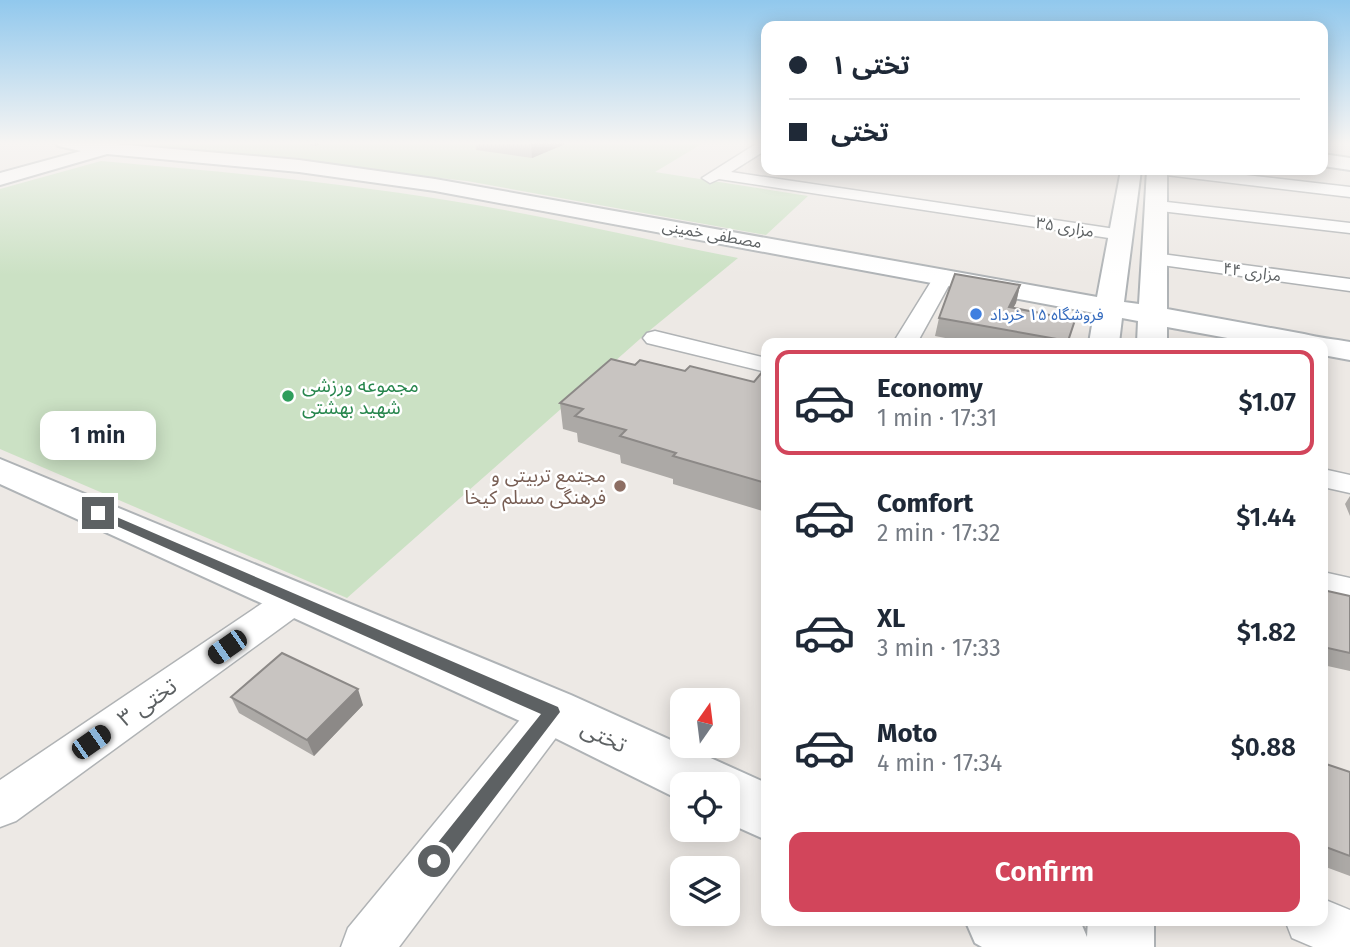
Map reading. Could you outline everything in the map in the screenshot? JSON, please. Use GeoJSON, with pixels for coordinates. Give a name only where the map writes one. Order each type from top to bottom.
{"type":"FeatureCollection","features":[{"type":"Feature","properties":{"kind":"main road","name":"مصطفی خمینی"},"geometry":{"type":"LineString","coordinates":[[442,186],[1111,307],[1152,329],[1250,338]]}},
{"type":"Feature","properties":{"kind":"main road"},"geometry":{"type":"LineString","coordinates":[[1105,338],[1129,186]]}},
{"type":"Feature","properties":{"kind":"main road"},"geometry":{"type":"LineString","coordinates":[[1152,329],[1157,186]]}},
{"type":"Feature","properties":{"kind":"main road"},"geometry":{"type":"LineString","coordinates":[[1328,347],[1350,351]]}},
{"type":"Feature","properties":{"kind":"main road","name":"تختی"},"geometry":{"type":"LineString","coordinates":[[0,470],[552,712],[681,772]]}},
{"type":"Feature","properties":{"kind":"main road"},"geometry":{"type":"LineString","coordinates":[[740,800],[761,810]]}},
{"type":"Feature","properties":{"kind":"main road"},"geometry":{"type":"LineString","coordinates":[[1120,947],[1121,926]]}},
{"type":"Feature","properties":{"kind":"street","name":"مزاری ۳۵"},"geometry":{"type":"LineString","coordinates":[[791,186],[1122,235]]}},
{"type":"Feature","properties":{"kind":"street"},"geometry":{"type":"LineString","coordinates":[[815,189],[818,186]]}},
{"type":"Feature","properties":{"kind":"street"},"geometry":{"type":"LineString","coordinates":[[1297,186],[1350,192]]}},
{"type":"Feature","properties":{"kind":"street"},"geometry":{"type":"LineString","coordinates":[[1158,206],[1342,227]]}},
{"type":"Feature","properties":{"kind":"street","name":"مزاری ۴۴"},"geometry":{"type":"LineString","coordinates":[[1154,259],[1350,285]]}},
{"type":"Feature","properties":{"kind":"street"},"geometry":{"type":"LineString","coordinates":[[908,338],[944,276]]}},
{"type":"Feature","properties":{"kind":"street"},"geometry":{"type":"LineString","coordinates":[[655,338],[761,364]]}},
{"type":"Feature","properties":{"kind":"street"},"geometry":{"type":"LineString","coordinates":[[1328,479],[1350,484]]}},
{"type":"Feature","properties":{"kind":"street"},"geometry":{"type":"LineString","coordinates":[[1328,585],[1350,591]]}},
{"type":"Feature","properties":{"kind":"street","name":"تختی ۳"},"geometry":{"type":"LineString","coordinates":[[0,806],[295,599]]}},
{"type":"Feature","properties":{"kind":"street"},"geometry":{"type":"LineString","coordinates":[[367,947],[552,712]]}},
{"type":"Feature","properties":{"kind":"street"},"geometry":{"type":"LineString","coordinates":[[1325,926],[1350,936]]}},
{"type":"Feature","properties":{"kind":"green space","name":"مجموعه ورزشی شهید بهشتی"},"geometry":{"type":"Polygon","coordinates":[[[10,186],[349,186],[482,206],[738,258],[649,331],[347,598],[0,449],[0,189],[10,186]]]}},
{"type":"Feature","properties":{"kind":"green space"},"geometry":{"type":"Polygon","coordinates":[[[496,186],[745,186],[808,196],[766,235],[496,186]]]}},
{"type":"Feature","properties":{"kind":"building"},"geometry":{"type":"Polygon","coordinates":[[[955,274],[1020,285],[1009,307],[1075,320],[1069,338],[1051,338],[939,318],[955,274]]]}},
{"type":"Feature","properties":{"kind":"building"},"geometry":{"type":"Polygon","coordinates":[[[611,359],[635,365],[640,360],[685,371],[690,366],[754,382],[761,373],[761,482],[673,456],[676,453],[620,436],[626,430],[575,416],[583,409],[560,403],[611,359]]]}},
{"type":"Feature","properties":{"kind":"building"},"geometry":{"type":"Polygon","coordinates":[[[1328,591],[1350,596],[1350,653],[1328,648],[1328,591]]]}},
{"type":"Feature","properties":{"kind":"building"},"geometry":{"type":"Polygon","coordinates":[[[282,653],[358,689],[307,740],[231,697],[282,653]]]}},
{"type":"Feature","properties":{"kind":"building"},"geometry":{"type":"Polygon","coordinates":[[[1328,765],[1350,772],[1350,856],[1328,848],[1328,765]]]}},
{"type":"Feature","properties":{"kind":"place","name":"فروشگاه ۱۵ خرداد"},"geometry":{"type":"Point","coordinates":[976,314]}},
{"type":"Feature","properties":{"kind":"place","name":"مجموعه ورزشی شهید بهشتی"},"geometry":{"type":"Point","coordinates":[288,396]}},
{"type":"Feature","properties":{"kind":"place","name":"مجتمع تربیتی و فرهنگی مسلم کیخا"},"geometry":{"type":"Point","coordinates":[620,486]}},
{"type":"Feature","properties":{"kind":"route"},"geometry":{"type":"LineString","coordinates":[[98,513],[552,712],[434,861]]}}]}
